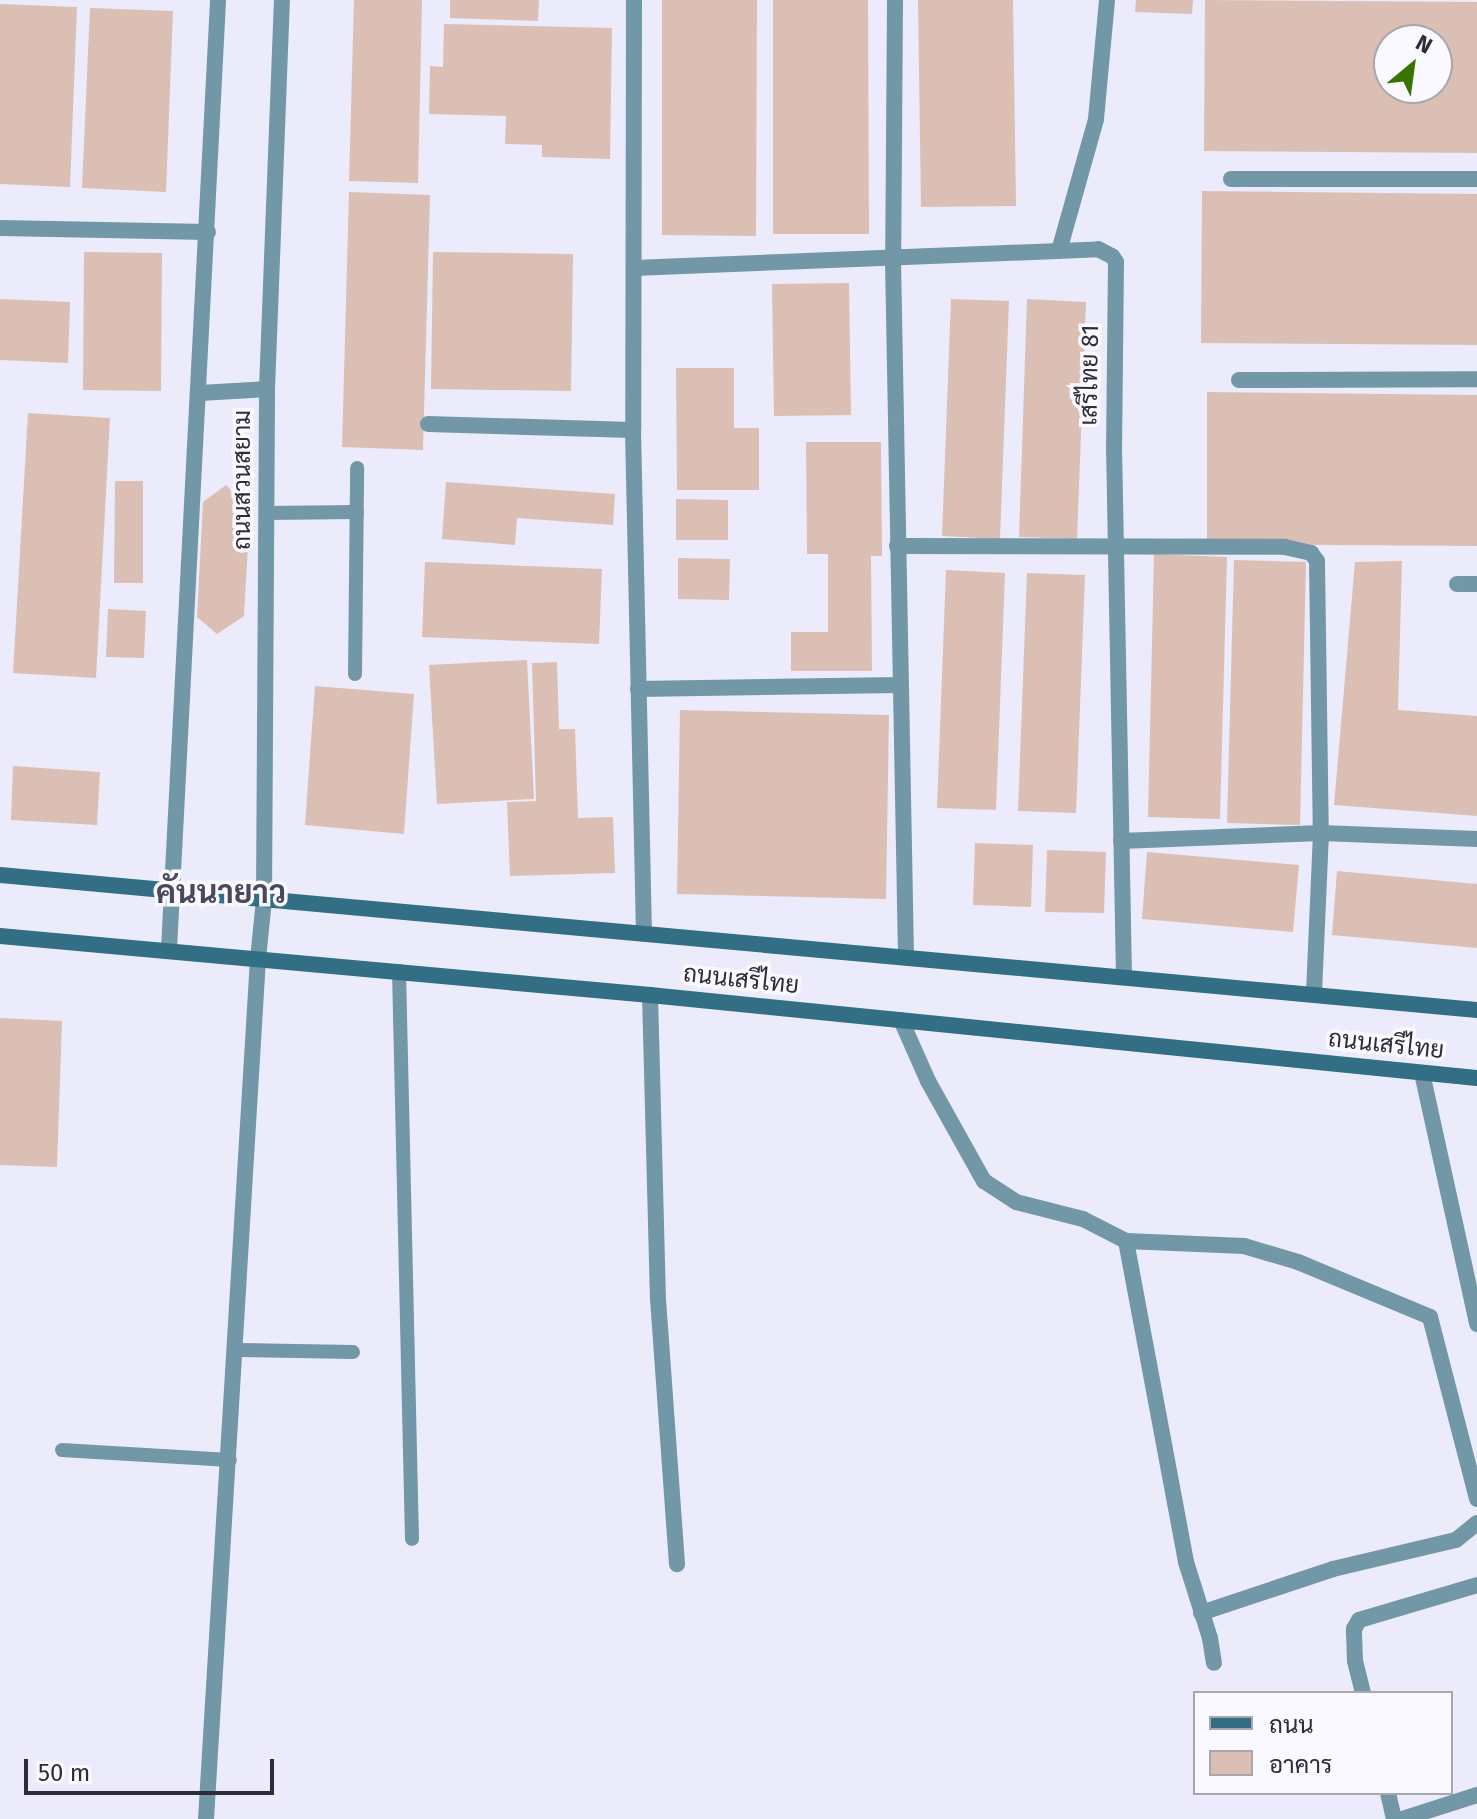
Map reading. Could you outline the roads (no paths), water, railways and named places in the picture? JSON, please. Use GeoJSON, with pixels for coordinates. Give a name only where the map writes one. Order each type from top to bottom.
{"type":"FeatureCollection","features":[{"type":"Feature","properties":{"kind":"main road","name":"ถนนเสรีไทย"},"geometry":{"type":"LineString","coordinates":[[0,875],[1477,1010]]}},
{"type":"Feature","properties":{"kind":"main road","name":"ถนนเสรีไทย"},"geometry":{"type":"LineString","coordinates":[[0,936],[650,995],[1477,1078]]}},
{"type":"Feature","properties":{"kind":"street","name":"ถนนสวนสยาม"},"geometry":{"type":"LineString","coordinates":[[169,949],[218,0]]}},
{"type":"Feature","properties":{"kind":"street","name":"ถนนสวนสยาม"},"geometry":{"type":"LineString","coordinates":[[206,1819],[264,900],[267,389],[282,0]]}},
{"type":"Feature","properties":{"kind":"street"},"geometry":{"type":"LineString","coordinates":[[634,0],[633,430],[644,934]]}},
{"type":"Feature","properties":{"kind":"street"},"geometry":{"type":"LineString","coordinates":[[895,0],[893,260],[906,957]]}},
{"type":"Feature","properties":{"kind":"street"},"geometry":{"type":"LineString","coordinates":[[1059,251],[1096,119],[1107,0]]}},
{"type":"Feature","properties":{"kind":"street"},"geometry":{"type":"LineString","coordinates":[[1231,179],[1477,179]]}},
{"type":"Feature","properties":{"kind":"street"},"geometry":{"type":"LineString","coordinates":[[0,228],[208,232]]}},
{"type":"Feature","properties":{"kind":"street","name":"เสรีไทย 81"},"geometry":{"type":"LineString","coordinates":[[634,268],[893,260],[1098,249],[1116,262],[1115,544],[1124,976]]}},
{"type":"Feature","properties":{"kind":"street"},"geometry":{"type":"LineString","coordinates":[[1239,380],[1477,379]]}},
{"type":"Feature","properties":{"kind":"street"},"geometry":{"type":"LineString","coordinates":[[200,393],[267,389]]}},
{"type":"Feature","properties":{"kind":"street"},"geometry":{"type":"LineString","coordinates":[[428,424],[633,430]]}},
{"type":"Feature","properties":{"kind":"street"},"geometry":{"type":"LineString","coordinates":[[897,546],[1115,544],[1285,547],[1304,549],[1317,561],[1321,833],[1314,995]]}},
{"type":"Feature","properties":{"kind":"street"},"geometry":{"type":"LineString","coordinates":[[1457,584],[1477,584]]}},
{"type":"Feature","properties":{"kind":"street"},"geometry":{"type":"LineString","coordinates":[[638,689],[899,685]]}},
{"type":"Feature","properties":{"kind":"street"},"geometry":{"type":"LineString","coordinates":[[1121,841],[1321,833],[1477,839]]}},
{"type":"Feature","properties":{"kind":"street"},"geometry":{"type":"LineString","coordinates":[[650,995],[658,1299],[677,1564]]}},
{"type":"Feature","properties":{"kind":"street"},"geometry":{"type":"LineString","coordinates":[[901,1020],[928,1081],[984,1181],[1016,1202],[1083,1219],[1126,1241],[1244,1246],[1298,1262],[1430,1317],[1477,1499]]}},
{"type":"Feature","properties":{"kind":"street"},"geometry":{"type":"LineString","coordinates":[[1422,1073],[1477,1324]]}},
{"type":"Feature","properties":{"kind":"street"},"geometry":{"type":"LineString","coordinates":[[1126,1241],[1186,1562],[1214,1663]]}},
{"type":"Feature","properties":{"kind":"street"},"geometry":{"type":"LineString","coordinates":[[1201,1613],[1333,1569],[1456,1540],[1477,1523]]}},
{"type":"Feature","properties":{"kind":"street"},"geometry":{"type":"LineString","coordinates":[[1362,1691],[1355,1661],[1354,1629],[1359,1620],[1367,1614],[1477,1585]]}},
{"type":"Feature","properties":{"kind":"street"},"geometry":{"type":"LineString","coordinates":[[1388,1795],[1394,1819]]}},
{"type":"Feature","properties":{"kind":"street"},"geometry":{"type":"LineString","coordinates":[[1402,1819],[1477,1795]]}},
{"type":"Feature","properties":{"kind":"lane"},"geometry":{"type":"LineString","coordinates":[[355,674],[357,468]]}},
{"type":"Feature","properties":{"kind":"lane"},"geometry":{"type":"LineString","coordinates":[[267,513],[357,512]]}},
{"type":"Feature","properties":{"kind":"lane"},"geometry":{"type":"LineString","coordinates":[[399,971],[412,1539]]}},
{"type":"Feature","properties":{"kind":"lane"},"geometry":{"type":"LineString","coordinates":[[237,1350],[353,1352]]}},
{"type":"Feature","properties":{"kind":"lane"},"geometry":{"type":"LineString","coordinates":[[62,1450],[230,1460]]}},
{"type":"Feature","properties":{"kind":"district","name":"คันนายาว"},"geometry":{"type":"Point","coordinates":[221,892]}}]}
